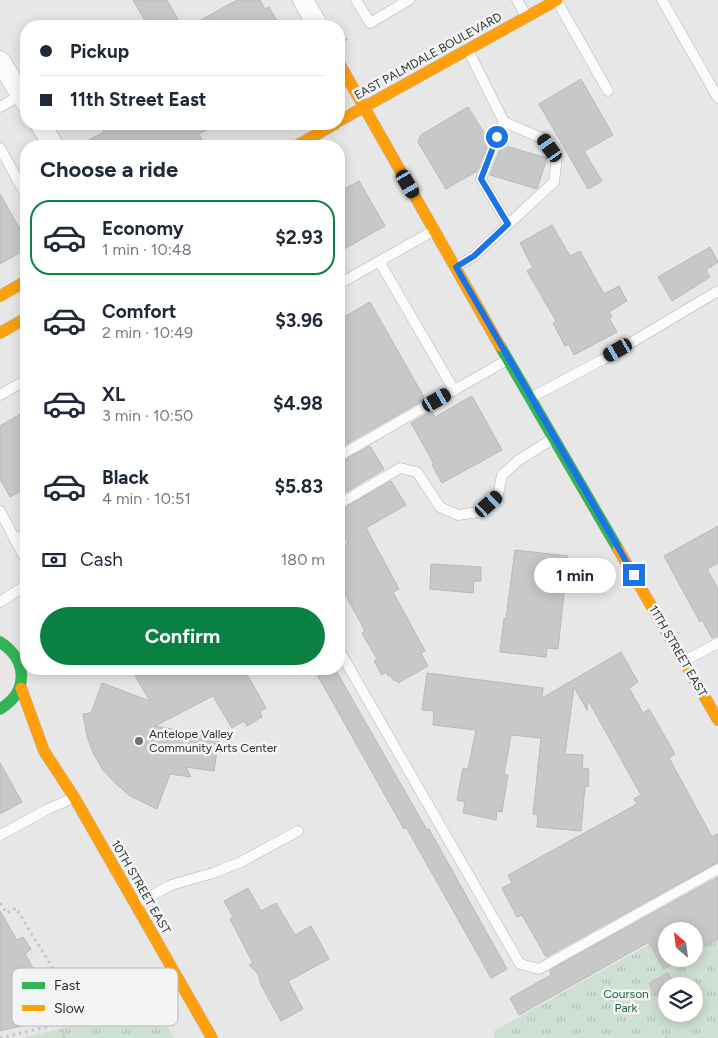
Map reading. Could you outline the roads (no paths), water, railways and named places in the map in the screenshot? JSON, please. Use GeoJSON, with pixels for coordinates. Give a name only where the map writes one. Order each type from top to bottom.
{"type":"FeatureCollection","features":[{"type":"Feature","properties":{"kind":"main road","name":"EAST PALMDALE BOULEVARD"},"geometry":{"type":"LineString","coordinates":[[345,118],[556,0]]}},
{"type":"Feature","properties":{"kind":"main road","name":"11TH STREET EAST"},"geometry":{"type":"LineString","coordinates":[[345,74],[508,360],[716,714]]}},
{"type":"Feature","properties":{"kind":"main road"},"geometry":{"type":"LineString","coordinates":[[307,140],[324,130]]}},
{"type":"Feature","properties":{"kind":"main road"},"geometry":{"type":"LineString","coordinates":[[0,296],[20,284]]}},
{"type":"Feature","properties":{"kind":"main road"},"geometry":{"type":"LineString","coordinates":[[0,333],[20,324]]}},
{"type":"Feature","properties":{"kind":"main road","name":"10TH STREET EAST"},"geometry":{"type":"LineString","coordinates":[[1,641],[13,651],[20,662]]}},
{"type":"Feature","properties":{"kind":"main road","name":"10TH STREET EAST"},"geometry":{"type":"LineString","coordinates":[[22,675],[21,688],[44,751],[74,797],[172,968]]}},
{"type":"Feature","properties":{"kind":"main road"},"geometry":{"type":"LineString","coordinates":[[0,709],[4,708],[14,699],[21,688]]}},
{"type":"Feature","properties":{"kind":"main road","name":"10TH STREET EAST"},"geometry":{"type":"LineString","coordinates":[[29,740],[44,751]]}},
{"type":"Feature","properties":{"kind":"main road","name":"10TH STREET EAST"},"geometry":{"type":"LineString","coordinates":[[178,978],[212,1038]]}},
{"type":"Feature","properties":{"kind":"street"},"geometry":{"type":"LineString","coordinates":[[304,1],[315,20]]}},
{"type":"Feature","properties":{"kind":"street"},"geometry":{"type":"LineString","coordinates":[[0,61],[20,93]]}},
{"type":"Feature","properties":{"kind":"lane"},"geometry":{"type":"LineString","coordinates":[[356,0],[370,23],[409,0]]}},
{"type":"Feature","properties":{"kind":"lane"},"geometry":{"type":"LineString","coordinates":[[517,0],[527,17]]}},
{"type":"Feature","properties":{"kind":"lane"},"geometry":{"type":"LineString","coordinates":[[556,0],[608,91]]}},
{"type":"Feature","properties":{"kind":"lane"},"geometry":{"type":"LineString","coordinates":[[662,0],[718,98]]}},
{"type":"Feature","properties":{"kind":"lane"},"geometry":{"type":"LineString","coordinates":[[456,267],[474,256],[554,182],[557,157],[544,139],[504,122],[468,50]]}},
{"type":"Feature","properties":{"kind":"lane"},"geometry":{"type":"LineString","coordinates":[[0,107],[20,100]]}},
{"type":"Feature","properties":{"kind":"lane"},"geometry":{"type":"LineString","coordinates":[[504,122],[481,179],[508,224]]}},
{"type":"Feature","properties":{"kind":"lane"},"geometry":{"type":"LineString","coordinates":[[0,148],[20,184]]}},
{"type":"Feature","properties":{"kind":"lane"},"geometry":{"type":"LineString","coordinates":[[345,281],[434,230]]}},
{"type":"Feature","properties":{"kind":"lane"},"geometry":{"type":"LineString","coordinates":[[379,261],[454,390]]}},
{"type":"Feature","properties":{"kind":"lane"},"geometry":{"type":"LineString","coordinates":[[532,398],[610,355],[718,291]]}},
{"type":"Feature","properties":{"kind":"lane"},"geometry":{"type":"LineString","coordinates":[[345,453],[508,360]]}},
{"type":"Feature","properties":{"kind":"lane"},"geometry":{"type":"LineString","coordinates":[[0,395],[20,383]]}},
{"type":"Feature","properties":{"kind":"lane"},"geometry":{"type":"LineString","coordinates":[[345,500],[400,468],[417,472],[440,507],[458,515],[479,512],[498,495],[502,475],[519,460],[554,438]]}},
{"type":"Feature","properties":{"kind":"lane"},"geometry":{"type":"LineString","coordinates":[[0,511],[20,549]]}},
{"type":"Feature","properties":{"kind":"lane"},"geometry":{"type":"LineString","coordinates":[[15,540],[20,537]]}},
{"type":"Feature","properties":{"kind":"lane"},"geometry":{"type":"LineString","coordinates":[[0,602],[20,589]]}},
{"type":"Feature","properties":{"kind":"lane"},"geometry":{"type":"LineString","coordinates":[[684,661],[718,643]]}},
{"type":"Feature","properties":{"kind":"lane"},"geometry":{"type":"LineString","coordinates":[[345,660],[520,964],[539,969],[718,868]]}},
{"type":"Feature","properties":{"kind":"lane"},"geometry":{"type":"LineString","coordinates":[[0,835],[74,797]]}},
{"type":"Feature","properties":{"kind":"lane"},"geometry":{"type":"LineString","coordinates":[[136,904],[171,885],[213,873],[241,862],[298,831]]}},
{"type":"Feature","properties":{"kind":"place","name":"Antelope Valley Community Arts Center"},"geometry":{"type":"Point","coordinates":[139,741]}},
{"type":"Feature","properties":{"kind":"park label","name":"Courson Park"},"geometry":{"type":"Point","coordinates":[626,1001]}}]}
